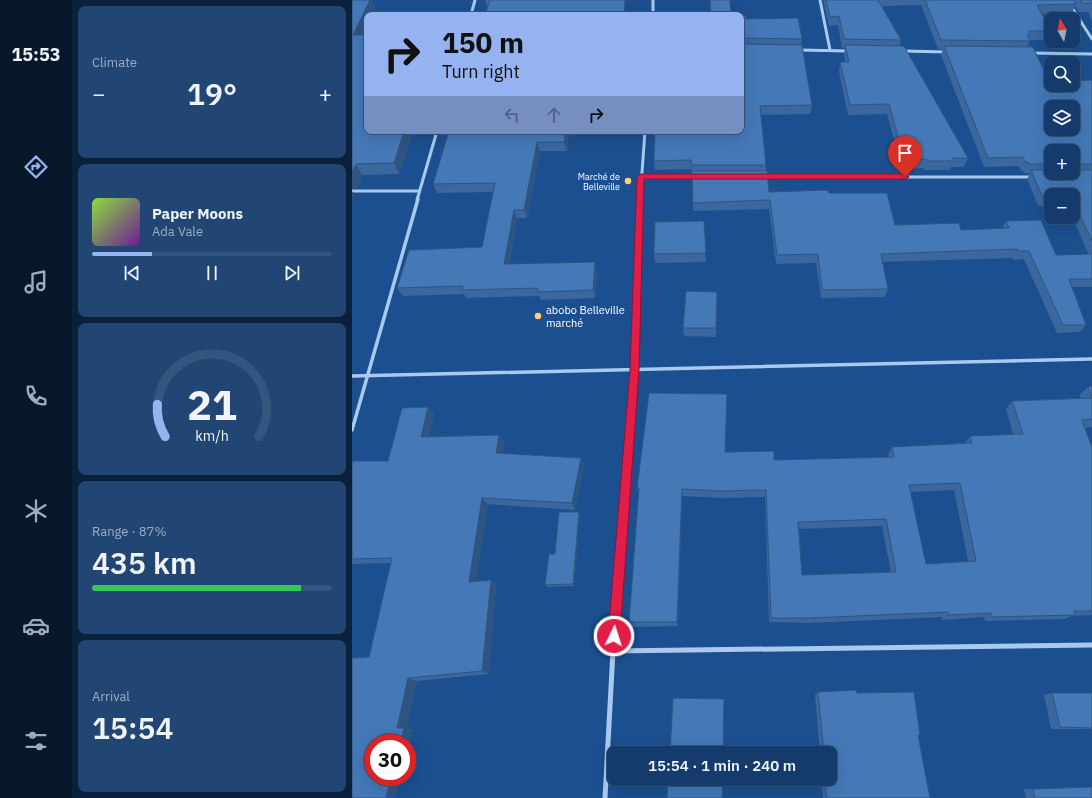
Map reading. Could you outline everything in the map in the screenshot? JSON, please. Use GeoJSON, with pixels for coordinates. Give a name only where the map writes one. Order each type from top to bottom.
{"type":"FeatureCollection","features":[{"type":"Feature","properties":{"kind":"street"},"geometry":{"type":"LineString","coordinates":[[472,12],[475,0]]}},
{"type":"Feature","properties":{"kind":"street"},"geometry":{"type":"LineString","coordinates":[[653,0],[653,12]]}},
{"type":"Feature","properties":{"kind":"street"},"geometry":{"type":"LineString","coordinates":[[820,0],[830,50]]}},
{"type":"Feature","properties":{"kind":"street"},"geometry":{"type":"LineString","coordinates":[[1067,0],[1092,39]]}},
{"type":"Feature","properties":{"kind":"street"},"geometry":{"type":"LineString","coordinates":[[793,50],[854,51]]}},
{"type":"Feature","properties":{"kind":"street"},"geometry":{"type":"LineString","coordinates":[[902,51],[949,52]]}},
{"type":"Feature","properties":{"kind":"street"},"geometry":{"type":"LineString","coordinates":[[1029,53],[1092,54]]}},
{"type":"Feature","properties":{"kind":"street"},"geometry":{"type":"LineString","coordinates":[[352,430],[436,134]]}},
{"type":"Feature","properties":{"kind":"street"},"geometry":{"type":"LineString","coordinates":[[605,798],[613,651],[634,370],[641,177],[645,134]]}},
{"type":"Feature","properties":{"kind":"street"},"geometry":{"type":"LineString","coordinates":[[760,177],[1037,176]]}},
{"type":"Feature","properties":{"kind":"street"},"geometry":{"type":"LineString","coordinates":[[641,177],[704,177]]}},
{"type":"Feature","properties":{"kind":"street"},"geometry":{"type":"LineString","coordinates":[[352,192],[419,191]]}},
{"type":"Feature","properties":{"kind":"street"},"geometry":{"type":"LineString","coordinates":[[352,376],[1092,360]]}},
{"type":"Feature","properties":{"kind":"street"},"geometry":{"type":"LineString","coordinates":[[613,651],[1092,645]]}},
{"type":"Feature","properties":{"kind":"building"},"geometry":{"type":"Polygon","coordinates":[[[352,0],[370,0],[353,35],[364,35],[364,134],[403,134],[394,163],[356,164],[352,173],[352,0]]]}},
{"type":"Feature","properties":{"kind":"building"},"geometry":{"type":"Polygon","coordinates":[[[490,0],[625,0],[624,12],[486,12],[490,0]]]}},
{"type":"Feature","properties":{"kind":"building"},"geometry":{"type":"Polygon","coordinates":[[[710,0],[730,0],[731,12],[711,12],[710,0]]]}},
{"type":"Feature","properties":{"kind":"building"},"geometry":{"type":"Polygon","coordinates":[[[826,0],[878,0],[901,40],[844,39],[839,16],[830,17],[826,0]]]}},
{"type":"Feature","properties":{"kind":"building"},"geometry":{"type":"Polygon","coordinates":[[[925,0],[1073,0],[1076,4],[1037,5],[1044,18],[1044,31],[1028,31],[1030,35],[1027,35],[1030,41],[941,40],[925,0]]]}},
{"type":"Feature","properties":{"kind":"building"},"geometry":{"type":"Polygon","coordinates":[[[1080,0],[1092,0],[1092,3],[1083,3],[1080,0]]]}},
{"type":"Feature","properties":{"kind":"building"},"geometry":{"type":"Polygon","coordinates":[[[744,15],[746,19],[798,18],[802,39],[744,38],[744,15]]]}},
{"type":"Feature","properties":{"kind":"building"},"geometry":{"type":"Polygon","coordinates":[[[744,44],[802,45],[812,105],[760,106],[766,165],[692,165],[691,160],[654,161],[655,134],[744,134],[744,44]]]}},
{"type":"Feature","properties":{"kind":"building"},"geometry":{"type":"Polygon","coordinates":[[[845,45],[904,46],[968,158],[953,158],[953,161],[904,159],[889,104],[850,105],[840,62],[849,62],[845,45]]]}},
{"type":"Feature","properties":{"kind":"building"},"geometry":{"type":"Polygon","coordinates":[[[944,46],[1033,47],[1044,70],[1044,92],[1080,92],[1080,81],[1092,80],[1092,164],[1080,164],[1080,144],[1044,144],[1044,164],[1029,164],[1028,162],[1025,162],[1023,157],[988,158],[944,46]]]}},
{"type":"Feature","properties":{"kind":"building"},"geometry":{"type":"Polygon","coordinates":[[[448,134],[565,134],[564,142],[537,142],[524,210],[514,210],[504,264],[595,262],[593,290],[538,292],[538,288],[462,290],[463,286],[397,288],[409,250],[482,247],[495,183],[433,184],[448,134]]]}},
{"type":"Feature","properties":{"kind":"building"},"geometry":{"type":"Polygon","coordinates":[[[1031,170],[1044,170],[1044,180],[1080,180],[1080,170],[1092,170],[1092,241],[1080,215],[1080,188],[1044,188],[1043,198],[1031,170]]]}},
{"type":"Feature","properties":{"kind":"building"},"geometry":{"type":"Polygon","coordinates":[[[692,171],[767,171],[769,192],[828,190],[829,193],[887,193],[895,225],[959,223],[961,230],[1009,228],[1006,221],[1041,220],[1056,255],[1092,254],[1092,279],[1069,279],[1086,325],[1063,325],[1029,251],[1018,251],[1017,249],[881,254],[888,289],[822,290],[818,254],[777,255],[770,200],[693,203],[692,171]]]}},
{"type":"Feature","properties":{"kind":"building"},"geometry":{"type":"Polygon","coordinates":[[[704,221],[706,253],[654,254],[655,222],[704,221]]]}},
{"type":"Feature","properties":{"kind":"building"},"geometry":{"type":"Polygon","coordinates":[[[686,291],[717,292],[716,328],[683,328],[686,291]]]}},
{"type":"Feature","properties":{"kind":"building"},"geometry":{"type":"Polygon","coordinates":[[[1092,386],[1092,397],[1088,387],[1092,386]]]}},
{"type":"Feature","properties":{"kind":"building"},"geometry":{"type":"Polygon","coordinates":[[[649,393],[727,394],[725,452],[774,451],[774,460],[894,457],[892,447],[972,443],[970,436],[1023,434],[1012,401],[1092,398],[1092,419],[1082,420],[1092,447],[1092,611],[1074,611],[1075,615],[992,617],[991,613],[948,615],[948,612],[811,618],[771,618],[766,490],[721,491],[682,489],[677,622],[629,622],[639,488],[637,488],[649,393]],[[960,483],[909,485],[926,564],[976,561],[960,483]],[[886,519],[798,522],[802,575],[896,572],[886,519]]]}},
{"type":"Feature","properties":{"kind":"building"},"geometry":{"type":"Polygon","coordinates":[[[428,407],[421,437],[499,435],[496,453],[581,458],[572,503],[482,498],[469,582],[491,580],[482,671],[408,678],[397,728],[404,728],[402,734],[364,734],[364,786],[389,786],[386,798],[352,798],[352,658],[369,657],[392,558],[352,559],[352,461],[388,461],[402,408],[428,407]]]}},
{"type":"Feature","properties":{"kind":"building"},"geometry":{"type":"Polygon","coordinates":[[[559,512],[579,512],[573,584],[545,585],[549,554],[555,554],[559,512]]]}},
{"type":"Feature","properties":{"kind":"building"},"geometry":{"type":"Polygon","coordinates":[[[856,690],[857,693],[914,692],[920,735],[918,735],[930,798],[827,798],[825,786],[837,786],[837,746],[823,746],[818,692],[856,690]]]}},
{"type":"Feature","properties":{"kind":"building"},"geometry":{"type":"Polygon","coordinates":[[[1052,693],[1092,693],[1092,728],[1060,727],[1052,693]]]}},
{"type":"Feature","properties":{"kind":"building"},"geometry":{"type":"Polygon","coordinates":[[[673,698],[724,699],[723,746],[670,746],[673,698]]]}},
{"type":"Feature","properties":{"kind":"building"},"geometry":{"type":"Polygon","coordinates":[[[668,786],[723,786],[722,798],[667,798],[668,786]]]}},
{"type":"Feature","properties":{"kind":"building"},"geometry":{"type":"Polygon","coordinates":[[[1092,787],[1092,798],[1035,798],[1033,789],[1092,787]]]}},
{"type":"Feature","properties":{"kind":"place","name":"Marché de Belleville"},"geometry":{"type":"Point","coordinates":[628,181]}},
{"type":"Feature","properties":{"kind":"place","name":"abobo Belleville marché"},"geometry":{"type":"Point","coordinates":[538,316]}},
{"type":"Feature","properties":{"kind":"route"},"geometry":{"type":"LineString","coordinates":[[614,636],[634,370],[641,177],[905,177]]}}]}
